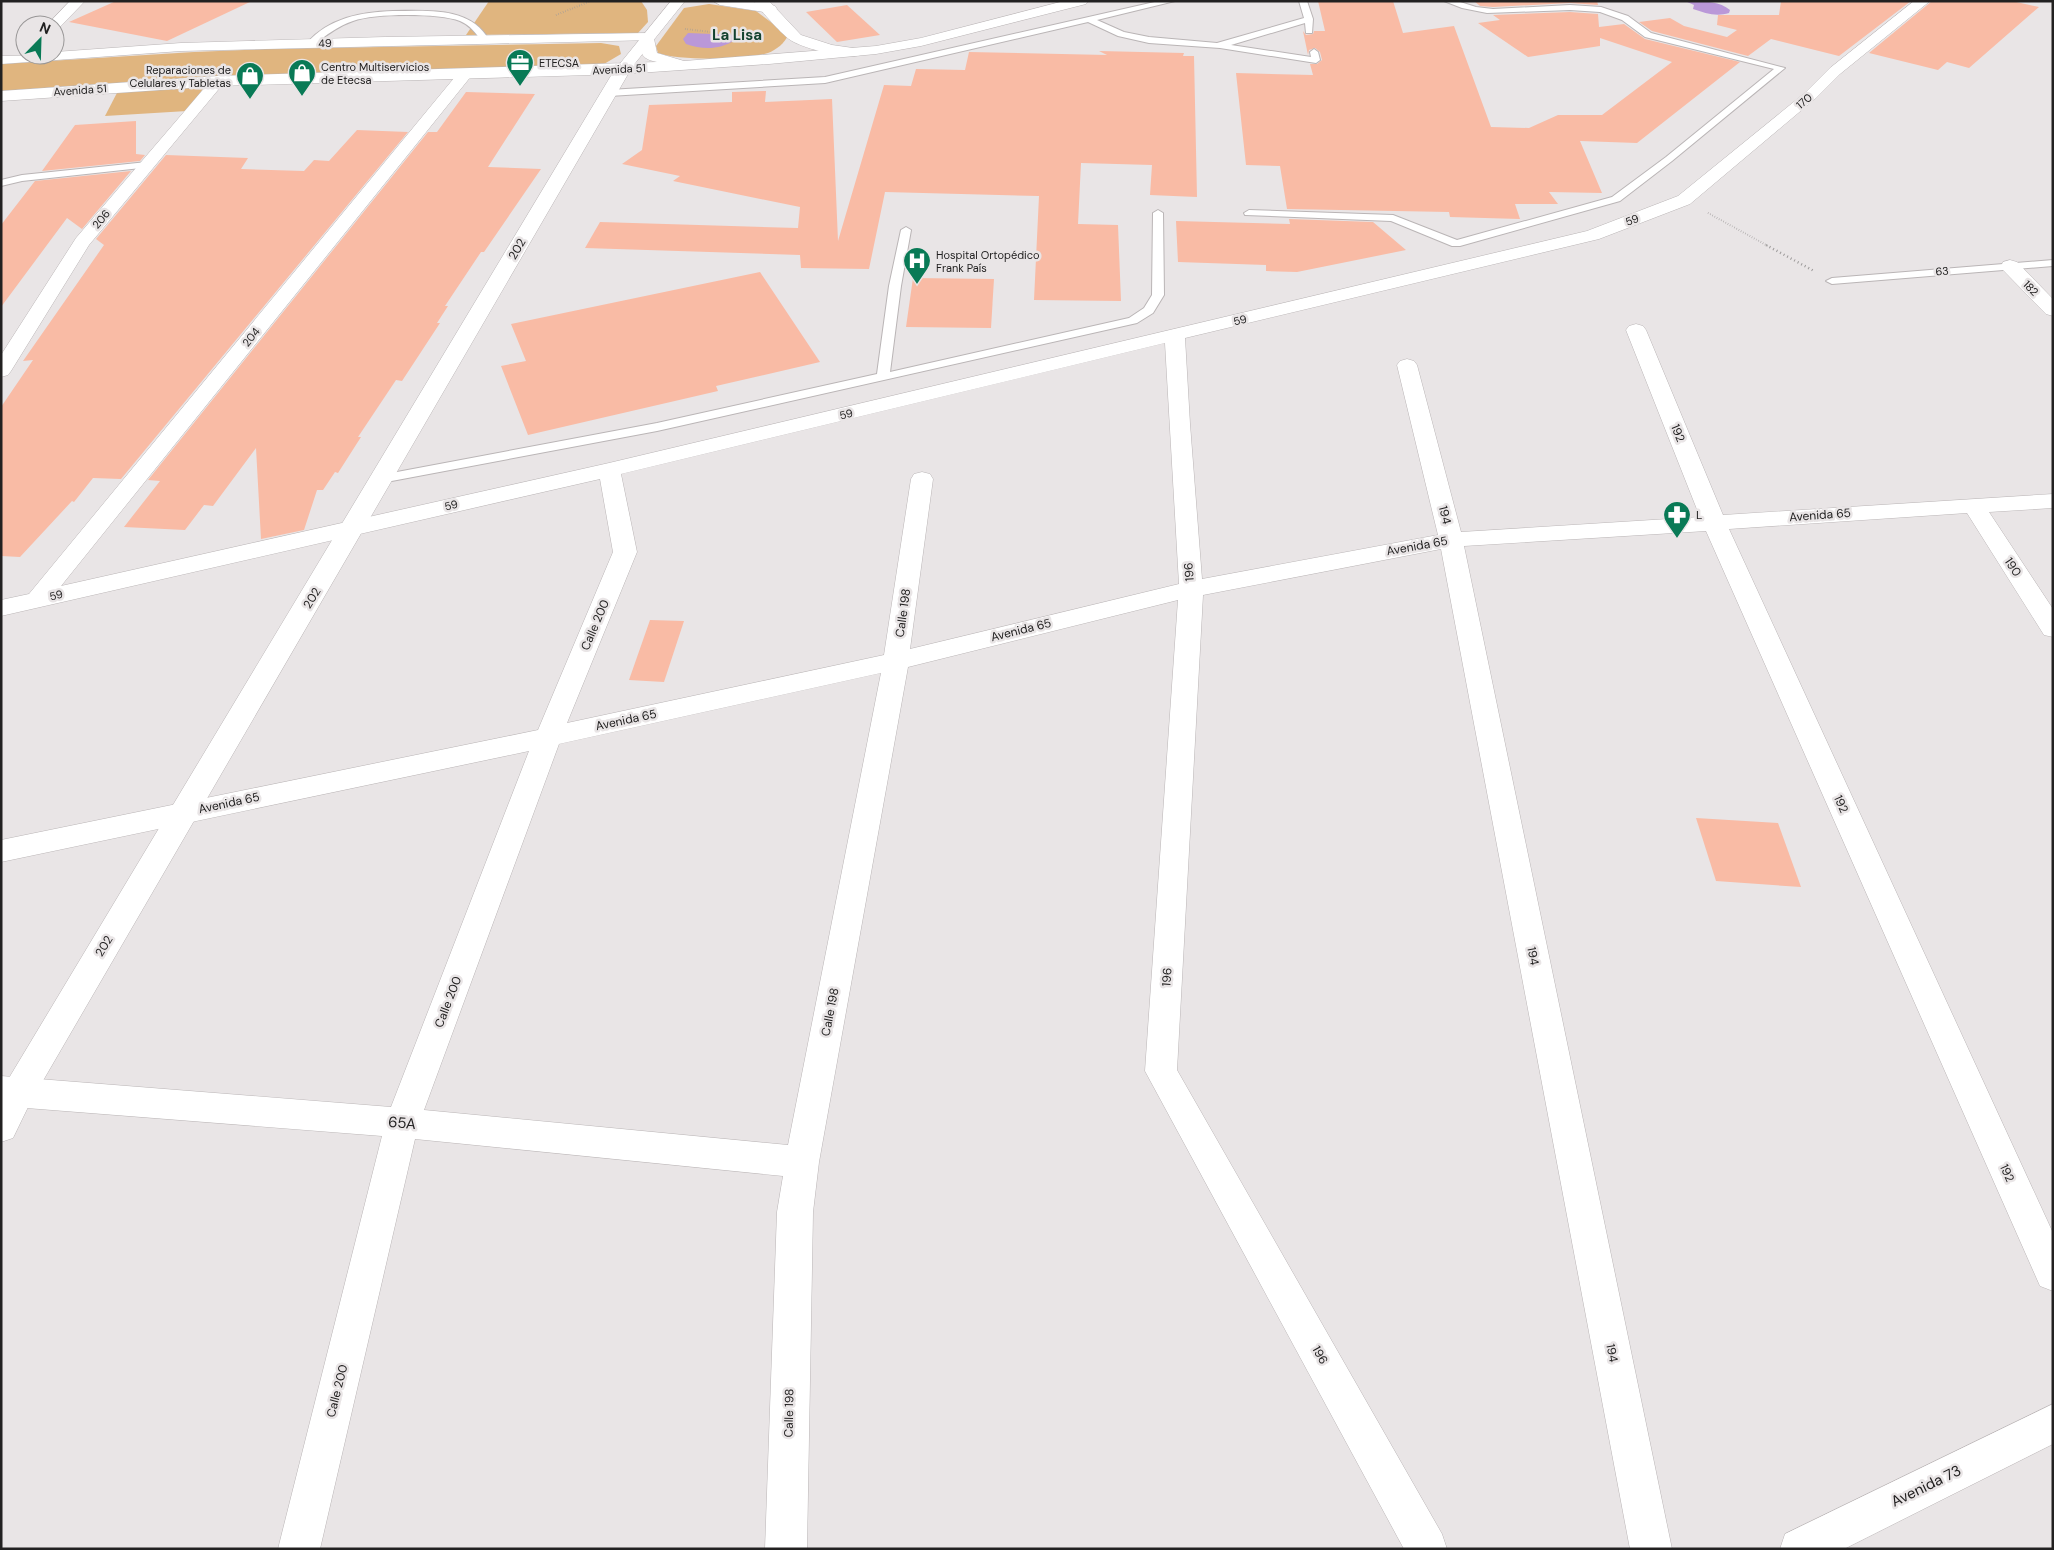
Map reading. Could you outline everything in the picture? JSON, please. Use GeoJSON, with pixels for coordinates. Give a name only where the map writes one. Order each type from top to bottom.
{"type":"FeatureCollection","features":[{"type":"Feature","properties":{"kind":"street"},"geometry":{"type":"LineString","coordinates":[[64,15],[78,1]]}},
{"type":"Feature","properties":{"kind":"street"},"geometry":{"type":"LineString","coordinates":[[657,1],[662,7],[650,56],[683,65]]}},
{"type":"Feature","properties":{"kind":"street"},"geometry":{"type":"LineString","coordinates":[[623,69],[678,1]]}},
{"type":"Feature","properties":{"kind":"street"},"geometry":{"type":"LineString","coordinates":[[720,1],[766,5],[796,38],[830,49],[854,52]]}},
{"type":"Feature","properties":{"kind":"street","name":"Avenida 51"},"geometry":{"type":"LineString","coordinates":[[1,96],[218,81],[623,69],[769,60],[876,50],[921,42],[1082,1]]}},
{"type":"Feature","properties":{"kind":"street","name":"170"},"geometry":{"type":"LineString","coordinates":[[1684,200],[1811,95],[1835,71],[1923,1]]}},
{"type":"Feature","properties":{"kind":"street","name":"49"},"geometry":{"type":"LineString","coordinates":[[65,54],[181,47],[485,40],[656,27]]}},
{"type":"Feature","properties":{"kind":"street"},"geometry":{"type":"LineString","coordinates":[[769,60],[793,44],[796,38]]}},
{"type":"Feature","properties":{"kind":"street","name":"49"},"geometry":{"type":"LineString","coordinates":[[1,60],[15,58]]}},
{"type":"Feature","properties":{"kind":"street","name":"202"},"geometry":{"type":"LineString","coordinates":[[1,1127],[9,1092],[182,813],[382,479],[623,69]]}},
{"type":"Feature","properties":{"kind":"street","name":"204"},"geometry":{"type":"LineString","coordinates":[[38,599],[464,75]]}},
{"type":"Feature","properties":{"kind":"street","name":"206"},"geometry":{"type":"LineString","coordinates":[[1,370],[82,242],[218,81]]}},
{"type":"Feature","properties":{"kind":"street","name":"59"},"geometry":{"type":"LineString","coordinates":[[1,608],[609,470],[1593,235],[1684,200]]}},
{"type":"Feature","properties":{"kind":"street","name":"182"},"geometry":{"type":"LineString","coordinates":[[2010,266],[2053,310]]}},
{"type":"Feature","properties":{"kind":"street","name":"192"},"geometry":{"type":"LineString","coordinates":[[1636,330],[1714,522],[2053,1274]]}},
{"type":"Feature","properties":{"kind":"street","name":"196"},"geometry":{"type":"LineString","coordinates":[[1175,336],[1178,424],[1190,589],[1161,1070],[1428,1549]]}},
{"type":"Feature","properties":{"kind":"street","name":"194"},"geometry":{"type":"LineString","coordinates":[[1407,365],[1451,540],[1651,1549]]}},
{"type":"Feature","properties":{"kind":"street","name":"Calle 200"},"geometry":{"type":"LineString","coordinates":[[299,1549],[402,1123],[548,737],[625,552],[609,470]]}},
{"type":"Feature","properties":{"kind":"street","name":"Calle 198"},"geometry":{"type":"LineString","coordinates":[[786,1549],[795,1212],[802,1162],[896,661],[922,479]]}},
{"type":"Feature","properties":{"kind":"street","name":"Avenida 65"},"geometry":{"type":"LineString","coordinates":[[1,851],[548,737],[896,661],[1190,589],[1451,540],[2053,501]]}},
{"type":"Feature","properties":{"kind":"street","name":"190"},"geometry":{"type":"LineString","coordinates":[[1973,505],[2053,629]]}},
{"type":"Feature","properties":{"kind":"street","name":"65A"},"geometry":{"type":"LineString","coordinates":[[9,1092],[402,1123],[802,1162]]}},
{"type":"Feature","properties":{"kind":"street","name":"Avenida 73"},"geometry":{"type":"LineString","coordinates":[[1800,1549],[2053,1423]]}},
{"type":"Feature","properties":{"kind":"lane"},"geometry":{"type":"LineString","coordinates":[[609,93],[825,80],[1171,1]]}},
{"type":"Feature","properties":{"kind":"lane"},"geometry":{"type":"LineString","coordinates":[[1303,1],[1309,19],[1309,31]]}},
{"type":"Feature","properties":{"kind":"lane"},"geometry":{"type":"LineString","coordinates":[[1249,213],[1393,218],[1456,244],[1616,199],[1669,159],[1781,68],[1648,34],[1632,22],[1615,14],[1581,6],[1493,11],[1471,8],[1448,1]]}},
{"type":"Feature","properties":{"kind":"lane"},"geometry":{"type":"LineString","coordinates":[[311,43],[334,26],[357,17],[374,14],[454,16],[462,18],[481,31],[485,40]]}},
{"type":"Feature","properties":{"kind":"lane"},"geometry":{"type":"LineString","coordinates":[[1087,19],[1121,34],[1149,40],[1217,46],[1316,60],[1314,52]]}},
{"type":"Feature","properties":{"kind":"lane"},"geometry":{"type":"LineString","coordinates":[[1217,46],[1309,19]]}},
{"type":"Feature","properties":{"kind":"lane"},"geometry":{"type":"LineString","coordinates":[[1,183],[22,178],[147,165]]}},
{"type":"Feature","properties":{"kind":"lane"},"geometry":{"type":"LineString","coordinates":[[382,479],[657,427],[1133,320],[1144,316],[1153,307],[1158,295],[1158,213]]}},
{"type":"Feature","properties":{"kind":"lane"},"geometry":{"type":"LineString","coordinates":[[883,376],[895,286],[906,230]]}},
{"type":"Feature","properties":{"kind":"lane","name":"63"},"geometry":{"type":"LineString","coordinates":[[1832,281],[2053,262]]}},
{"type":"Feature","properties":{"kind":"path"},"geometry":{"type":"LineString","coordinates":[[656,27],[736,35],[740,38],[736,45],[714,64]]}},
{"type":"Feature","properties":{"kind":"path"},"geometry":{"type":"LineString","coordinates":[[1684,200],[1832,281]]}},
{"type":"Feature","properties":{"kind":"shaded area"},"geometry":{"type":"Polygon","coordinates":[[[489,1],[641,1],[647,10],[648,22],[638,33],[466,35],[489,1]]]}},
{"type":"Feature","properties":{"kind":"shaded area"},"geometry":{"type":"Polygon","coordinates":[[[1685,1],[1703,1],[1720,4],[1730,10],[1729,13],[1720,15],[1711,14],[1693,9],[1694,5],[1685,1]]]}},
{"type":"Feature","properties":{"kind":"shaded area"},"geometry":{"type":"Polygon","coordinates":[[[709,4],[756,11],[788,35],[785,41],[768,53],[744,57],[696,58],[668,56],[658,53],[656,46],[684,8],[709,4]]]}},
{"type":"Feature","properties":{"kind":"shaded area"},"geometry":{"type":"Polygon","coordinates":[[[688,33],[737,35],[735,40],[723,46],[705,48],[686,44],[683,39],[688,33]]]}},
{"type":"Feature","properties":{"kind":"shaded area"},"geometry":{"type":"Polygon","coordinates":[[[601,43],[619,46],[621,54],[604,64],[585,66],[222,76],[1,91],[1,64],[65,65],[65,60],[267,49],[601,43]]]}},
{"type":"Feature","properties":{"kind":"shaded area"},"geometry":{"type":"Polygon","coordinates":[[[205,86],[187,111],[105,116],[119,89],[205,86]]]}},
{"type":"Feature","properties":{"kind":"building"},"geometry":{"type":"Polygon","coordinates":[[[116,1],[252,1],[167,41],[69,22],[116,1]]]}},
{"type":"Feature","properties":{"kind":"building"},"geometry":{"type":"Polygon","coordinates":[[[1318,1],[1393,1],[1403,33],[1454,26],[1491,127],[1529,128],[1558,115],[1602,115],[1672,62],[1600,38],[1600,46],[1528,57],[1478,23],[1500,20],[1493,15],[1570,12],[1598,14],[1599,27],[1624,24],[1645,39],[1740,62],[1637,143],[1580,141],[1602,193],[1549,192],[1558,204],[1515,204],[1520,219],[1450,217],[1449,212],[1287,209],[1280,166],[1246,165],[1236,73],[1313,75],[1310,64],[1317,64],[1322,60],[1320,52],[1315,48],[1309,50],[1308,55],[1303,31],[1306,35],[1313,34],[1314,31],[1325,31],[1318,1]]]}},
{"type":"Feature","properties":{"kind":"building"},"geometry":{"type":"Polygon","coordinates":[[[1474,1],[1597,1],[1598,5],[1570,3],[1493,7],[1480,6],[1474,1]]]}},
{"type":"Feature","properties":{"kind":"building"},"geometry":{"type":"Polygon","coordinates":[[[1781,1],[1911,1],[1839,56],[1771,39],[1748,56],[1652,31],[1639,22],[1670,18],[1684,26],[1727,37],[1737,30],[1717,25],[1718,15],[1779,15],[1781,1]]]}},
{"type":"Feature","properties":{"kind":"building"},"geometry":{"type":"Polygon","coordinates":[[[1932,1],[2012,1],[2039,7],[1969,68],[1947,62],[1938,70],[1869,53],[1932,1]]]}},
{"type":"Feature","properties":{"kind":"building"},"geometry":{"type":"Polygon","coordinates":[[[847,5],[880,35],[837,42],[806,12],[847,5]]]}},
{"type":"Feature","properties":{"kind":"building"},"geometry":{"type":"Polygon","coordinates":[[[1099,51],[1184,53],[1183,56],[1194,56],[1197,197],[1150,195],[1152,165],[1081,163],[1078,224],[1118,225],[1121,301],[1034,300],[1039,196],[885,192],[869,269],[801,268],[800,255],[585,248],[600,222],[798,228],[800,207],[673,181],[680,176],[622,164],[642,150],[649,105],[732,102],[732,92],[766,91],[765,102],[832,99],[838,241],[884,85],[911,86],[916,69],[965,70],[969,52],[1107,55],[1099,51]]]}},
{"type":"Feature","properties":{"kind":"building"},"geometry":{"type":"Polygon","coordinates":[[[466,92],[535,94],[488,167],[541,169],[484,252],[481,252],[445,306],[448,306],[437,323],[440,323],[402,381],[396,380],[358,437],[361,437],[338,473],[335,472],[323,490],[317,490],[304,530],[261,539],[256,448],[213,506],[204,505],[185,530],[124,527],[160,481],[148,480],[428,132],[437,132],[466,92]]]}},
{"type":"Feature","properties":{"kind":"building"},"geometry":{"type":"Polygon","coordinates":[[[136,121],[136,154],[145,155],[140,161],[42,171],[75,125],[136,121]]]}},
{"type":"Feature","properties":{"kind":"building"},"geometry":{"type":"Polygon","coordinates":[[[357,130],[408,132],[121,479],[93,478],[74,502],[72,501],[20,557],[1,556],[1,407],[33,360],[23,361],[104,245],[96,239],[166,155],[248,158],[241,169],[304,171],[314,160],[329,161],[357,130]]]}},
{"type":"Feature","properties":{"kind":"building"},"geometry":{"type":"Polygon","coordinates":[[[131,171],[82,229],[67,218],[1,307],[1,225],[35,181],[131,171]]]}},
{"type":"Feature","properties":{"kind":"building"},"geometry":{"type":"Polygon","coordinates":[[[1289,219],[1373,222],[1406,250],[1297,272],[1266,271],[1266,265],[1178,262],[1176,221],[1290,224],[1289,219]]]}},
{"type":"Feature","properties":{"kind":"building"},"geometry":{"type":"Polygon","coordinates":[[[760,272],[820,362],[716,386],[718,391],[528,435],[501,366],[526,361],[511,324],[760,272]]]}},
{"type":"Feature","properties":{"kind":"building"},"geometry":{"type":"Polygon","coordinates":[[[913,278],[994,279],[991,328],[906,327],[913,278]]]}},
{"type":"Feature","properties":{"kind":"building"},"geometry":{"type":"Polygon","coordinates":[[[650,620],[684,621],[664,682],[629,680],[650,620]]]}},
{"type":"Feature","properties":{"kind":"building"},"geometry":{"type":"Polygon","coordinates":[[[1696,818],[1778,823],[1801,887],[1716,881],[1696,818]]]}},
{"type":"Feature","properties":{"kind":"place","name":"ETECSA"},"geometry":{"type":"Point","coordinates":[520,87]}},
{"type":"Feature","properties":{"kind":"place","name":"Centro Multiservicios de Etecsa"},"geometry":{"type":"Point","coordinates":[302,97]}},
{"type":"Feature","properties":{"kind":"place","name":"Reparaciones de Celulares y Tabletas"},"geometry":{"type":"Point","coordinates":[250,100]}},
{"type":"Feature","properties":{"kind":"place","name":"Hospital Ortopédico Frank País"},"geometry":{"type":"Point","coordinates":[917,285]}},
{"type":"Feature","properties":{"kind":"place","name":"L"},"geometry":{"type":"Point","coordinates":[1677,539]}},
{"type":"Feature","properties":{"kind":"district","name":"La Lisa"},"geometry":{"type":"Point","coordinates":[737,35]}}]}
